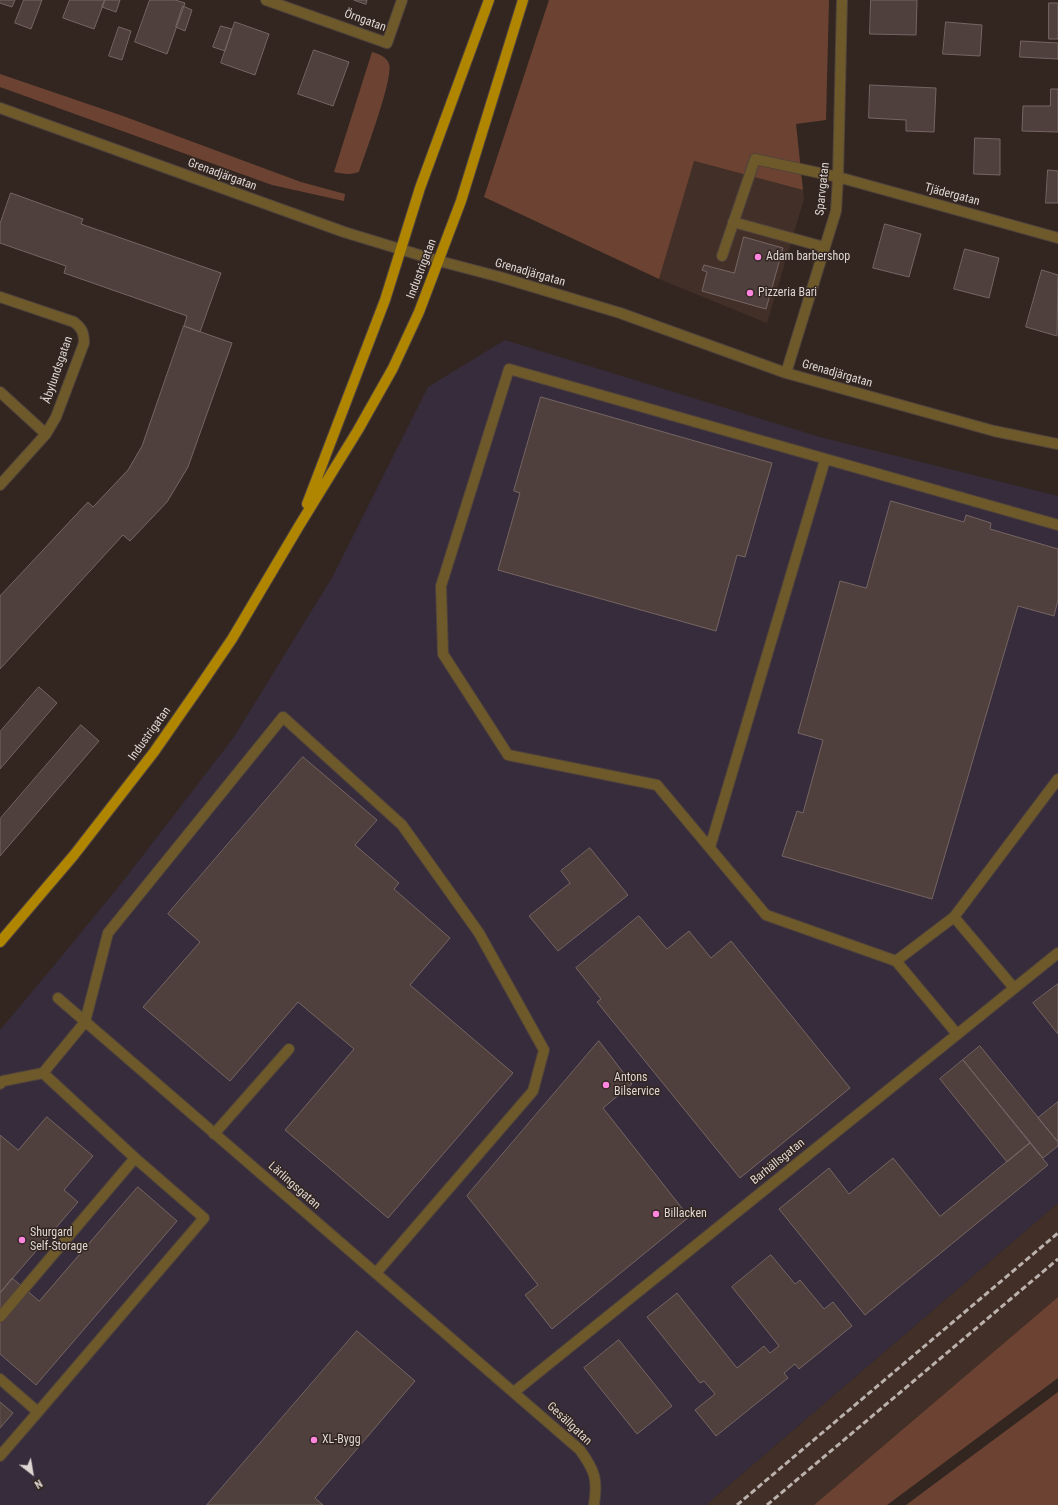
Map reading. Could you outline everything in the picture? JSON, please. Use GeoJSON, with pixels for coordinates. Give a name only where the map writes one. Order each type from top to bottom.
{"type":"FeatureCollection","features":[{"type":"Feature","properties":{"kind":"main road","name":"Industrigatan"},"geometry":{"type":"LineString","coordinates":[[298,526],[385,300],[420,188],[489,0]]}},
{"type":"Feature","properties":{"kind":"main road","name":"Industrigatan"},"geometry":{"type":"LineString","coordinates":[[0,942],[74,855],[154,752],[232,639],[298,526],[358,430],[393,368],[419,312],[461,201],[523,0]]}},
{"type":"Feature","properties":{"kind":"street","name":"Örngatan"},"geometry":{"type":"LineString","coordinates":[[266,0],[387,43],[402,0]]}},
{"type":"Feature","properties":{"kind":"street","name":"Sparvgatan"},"geometry":{"type":"LineString","coordinates":[[786,373],[836,211],[842,0]]}},
{"type":"Feature","properties":{"kind":"street","name":"Grenadjärgatan"},"geometry":{"type":"LineString","coordinates":[[0,108],[344,232],[439,262],[500,277],[620,313],[786,373],[986,430],[1058,444]]}},
{"type":"Feature","properties":{"kind":"street","name":"Tjädergatan"},"geometry":{"type":"LineString","coordinates":[[734,222],[755,159],[838,177],[1058,238]]}},
{"type":"Feature","properties":{"kind":"street"},"geometry":{"type":"LineString","coordinates":[[722,256],[734,222],[824,247]]}},
{"type":"Feature","properties":{"kind":"street","name":"Åbylundsgatan"},"geometry":{"type":"LineString","coordinates":[[0,297],[74,322],[83,331],[84,343],[56,417],[46,434],[0,485]]}},
{"type":"Feature","properties":{"kind":"street"},"geometry":{"type":"LineString","coordinates":[[957,1034],[896,961],[766,915],[657,785],[508,755],[443,654],[440,586],[508,369],[824,460],[1058,525]]}},
{"type":"Feature","properties":{"kind":"street"},"geometry":{"type":"LineString","coordinates":[[0,392],[46,434]]}},
{"type":"Feature","properties":{"kind":"street"},"geometry":{"type":"LineString","coordinates":[[710,847],[824,460]]}},
{"type":"Feature","properties":{"kind":"street"},"geometry":{"type":"LineString","coordinates":[[0,1084],[3,1081],[43,1073],[85,1022],[108,933],[283,717],[402,825],[479,932],[544,1050],[533,1091],[376,1273]]}},
{"type":"Feature","properties":{"kind":"street"},"geometry":{"type":"LineString","coordinates":[[896,961],[954,917],[1058,779]]}},
{"type":"Feature","properties":{"kind":"street"},"geometry":{"type":"LineString","coordinates":[[954,917],[1014,988]]}},
{"type":"Feature","properties":{"kind":"street","name":"Barhällsgatan"},"geometry":{"type":"LineString","coordinates":[[514,1392],[1058,953]]}},
{"type":"Feature","properties":{"kind":"street","name":"Lärlingsgatan"},"geometry":{"type":"LineString","coordinates":[[58,998],[514,1392]]}},
{"type":"Feature","properties":{"kind":"street"},"geometry":{"type":"LineString","coordinates":[[214,1134],[289,1049]]}},
{"type":"Feature","properties":{"kind":"street"},"geometry":{"type":"LineString","coordinates":[[0,1456],[204,1218],[135,1158],[43,1073]]}},
{"type":"Feature","properties":{"kind":"street"},"geometry":{"type":"LineString","coordinates":[[0,1317],[135,1158]]}},
{"type":"Feature","properties":{"kind":"street"},"geometry":{"type":"LineString","coordinates":[[0,1379],[38,1412]]}},
{"type":"Feature","properties":{"kind":"street","name":"Gesällgatan"},"geometry":{"type":"LineString","coordinates":[[514,1392],[580,1450],[592,1467],[597,1486],[594,1505]]}},
{"type":"Feature","properties":{"kind":"shaded area"},"geometry":{"type":"Polygon","coordinates":[[[549,0],[829,0],[826,120],[796,124],[803,190],[694,161],[659,279],[484,197],[549,0]]]}},
{"type":"Feature","properties":{"kind":"shaded area"},"geometry":{"type":"Polygon","coordinates":[[[372,52],[385,58],[389,64],[387,84],[378,116],[359,172],[346,174],[334,172],[372,52]]]}},
{"type":"Feature","properties":{"kind":"shaded area"},"geometry":{"type":"Polygon","coordinates":[[[0,74],[123,116],[301,182],[345,194],[344,201],[272,185],[0,87],[0,74]]]}},
{"type":"Feature","properties":{"kind":"shaded area"},"geometry":{"type":"Polygon","coordinates":[[[693,161],[803,190],[804,199],[767,323],[659,279],[693,161]]]}},
{"type":"Feature","properties":{"kind":"shaded area"},"geometry":{"type":"Polygon","coordinates":[[[505,340],[820,437],[1058,496],[1058,1203],[706,1505],[0,1505],[0,1030],[124,880],[234,737],[333,576],[428,387],[505,340]]]}},
{"type":"Feature","properties":{"kind":"shaded area"},"geometry":{"type":"Polygon","coordinates":[[[1058,1203],[1058,1297],[814,1505],[706,1505],[1058,1203]]]}},
{"type":"Feature","properties":{"kind":"shaded area"},"geometry":{"type":"Polygon","coordinates":[[[1058,1297],[1058,1378],[887,1505],[814,1505],[1058,1297]]]}},
{"type":"Feature","properties":{"kind":"shaded area"},"geometry":{"type":"Polygon","coordinates":[[[1058,1392],[1058,1505],[906,1505],[1058,1392]]]}},
{"type":"Feature","properties":{"kind":"building"},"geometry":{"type":"Polygon","coordinates":[[[0,0],[15,0],[12,7],[0,3],[0,0]]]}},
{"type":"Feature","properties":{"kind":"building"},"geometry":{"type":"Polygon","coordinates":[[[24,0],[42,0],[31,29],[15,23],[24,0]]]}},
{"type":"Feature","properties":{"kind":"building"},"geometry":{"type":"Polygon","coordinates":[[[70,0],[105,0],[94,29],[63,18],[70,0]]]}},
{"type":"Feature","properties":{"kind":"building"},"geometry":{"type":"Polygon","coordinates":[[[105,0],[120,0],[116,12],[102,7],[105,0]]]}},
{"type":"Feature","properties":{"kind":"building"},"geometry":{"type":"Polygon","coordinates":[[[150,0],[175,0],[185,3],[167,54],[135,42],[150,0]]]}},
{"type":"Feature","properties":{"kind":"building"},"geometry":{"type":"Polygon","coordinates":[[[354,0],[367,0],[366,4],[354,0]]]}},
{"type":"Feature","properties":{"kind":"building"},"geometry":{"type":"Polygon","coordinates":[[[871,0],[917,0],[916,35],[870,34],[871,0]]]}},
{"type":"Feature","properties":{"kind":"building"},"geometry":{"type":"Polygon","coordinates":[[[1049,3],[1058,3],[1058,39],[1049,39],[1049,3]]]}},
{"type":"Feature","properties":{"kind":"building"},"geometry":{"type":"Polygon","coordinates":[[[183,6],[192,10],[185,31],[176,27],[183,6]]]}},
{"type":"Feature","properties":{"kind":"building"},"geometry":{"type":"Polygon","coordinates":[[[235,22],[269,34],[255,75],[221,63],[235,22]]]}},
{"type":"Feature","properties":{"kind":"building"},"geometry":{"type":"Polygon","coordinates":[[[946,22],[982,25],[980,56],[943,54],[946,22]]]}},
{"type":"Feature","properties":{"kind":"building"},"geometry":{"type":"Polygon","coordinates":[[[221,26],[232,29],[225,51],[213,47],[221,26]]]}},
{"type":"Feature","properties":{"kind":"building"},"geometry":{"type":"Polygon","coordinates":[[[119,27],[131,31],[122,60],[109,56],[119,27]]]}},
{"type":"Feature","properties":{"kind":"building"},"geometry":{"type":"Polygon","coordinates":[[[1021,41],[1058,43],[1058,59],[1020,57],[1021,41]]]}},
{"type":"Feature","properties":{"kind":"building"},"geometry":{"type":"Polygon","coordinates":[[[314,50],[349,62],[333,106],[298,94],[314,50]]]}},
{"type":"Feature","properties":{"kind":"building"},"geometry":{"type":"Polygon","coordinates":[[[870,85],[936,88],[934,132],[906,131],[906,120],[869,118],[870,85]]]}},
{"type":"Feature","properties":{"kind":"building"},"geometry":{"type":"Polygon","coordinates":[[[1051,89],[1058,89],[1058,132],[1022,131],[1023,106],[1050,106],[1051,89]]]}},
{"type":"Feature","properties":{"kind":"building"},"geometry":{"type":"Polygon","coordinates":[[[975,138],[1000,139],[1000,175],[974,174],[975,138]]]}},
{"type":"Feature","properties":{"kind":"building"},"geometry":{"type":"Polygon","coordinates":[[[1048,170],[1058,171],[1058,203],[1046,203],[1048,170]]]}},
{"type":"Feature","properties":{"kind":"building"},"geometry":{"type":"Polygon","coordinates":[[[11,193],[83,219],[81,224],[221,273],[200,332],[184,326],[187,316],[64,273],[66,266],[0,243],[0,224],[11,193]]]}},
{"type":"Feature","properties":{"kind":"building"},"geometry":{"type":"Polygon","coordinates":[[[885,224],[921,234],[909,277],[873,268],[885,224]]]}},
{"type":"Feature","properties":{"kind":"building"},"geometry":{"type":"Polygon","coordinates":[[[744,237],[783,248],[766,309],[702,291],[707,272],[702,270],[704,265],[734,273],[744,237]]]}},
{"type":"Feature","properties":{"kind":"building"},"geometry":{"type":"Polygon","coordinates":[[[965,249],[999,258],[989,298],[954,289],[965,249]]]}},
{"type":"Feature","properties":{"kind":"building"},"geometry":{"type":"Polygon","coordinates":[[[1042,270],[1058,275],[1057,336],[1026,327],[1042,270]]]}},
{"type":"Feature","properties":{"kind":"building"},"geometry":{"type":"Polygon","coordinates":[[[184,326],[232,343],[188,467],[167,502],[130,541],[123,535],[0,669],[0,596],[88,502],[93,507],[128,470],[142,446],[184,326]]]}},
{"type":"Feature","properties":{"kind":"building"},"geometry":{"type":"Polygon","coordinates":[[[541,397],[772,463],[745,557],[737,555],[716,631],[498,570],[520,493],[514,491],[541,397]]]}},
{"type":"Feature","properties":{"kind":"building"},"geometry":{"type":"Polygon","coordinates":[[[891,501],[964,522],[966,515],[991,523],[990,529],[1058,549],[1058,600],[1054,616],[1018,606],[932,899],[782,856],[797,811],[803,813],[823,740],[798,733],[840,581],[866,588],[891,501]]]}},
{"type":"Feature","properties":{"kind":"building"},"geometry":{"type":"Polygon","coordinates":[[[39,687],[57,703],[0,769],[0,732],[39,687]]]}},
{"type":"Feature","properties":{"kind":"building"},"geometry":{"type":"Polygon","coordinates":[[[81,725],[99,741],[0,856],[0,819],[81,725]]]}},
{"type":"Feature","properties":{"kind":"building"},"geometry":{"type":"Polygon","coordinates":[[[303,757],[377,820],[355,845],[399,883],[394,889],[450,938],[410,985],[513,1073],[388,1218],[285,1130],[354,1049],[298,1002],[230,1081],[143,1007],[200,942],[168,914],[303,757]]]}},
{"type":"Feature","properties":{"kind":"building"},"geometry":{"type":"Polygon","coordinates":[[[590,848],[628,895],[558,951],[529,916],[570,883],[561,871],[590,848]]]}},
{"type":"Feature","properties":{"kind":"building"},"geometry":{"type":"Polygon","coordinates":[[[639,916],[667,949],[689,931],[711,958],[731,941],[850,1088],[740,1178],[597,1002],[601,999],[576,968],[639,916]]]}},
{"type":"Feature","properties":{"kind":"building"},"geometry":{"type":"Polygon","coordinates":[[[1058,984],[1058,1034],[1033,1003],[1058,984]]]}},
{"type":"Feature","properties":{"kind":"building"},"geometry":{"type":"Polygon","coordinates":[[[599,1041],[632,1084],[603,1108],[689,1217],[552,1329],[525,1295],[538,1285],[467,1196],[599,1041]]]}},
{"type":"Feature","properties":{"kind":"building"},"geometry":{"type":"Polygon","coordinates":[[[980,1046],[1058,1142],[1058,1146],[1043,1158],[963,1060],[980,1046]]]}},
{"type":"Feature","properties":{"kind":"building"},"geometry":{"type":"Polygon","coordinates":[[[963,1060],[1030,1143],[1007,1162],[940,1079],[963,1060]]]}},
{"type":"Feature","properties":{"kind":"building"},"geometry":{"type":"Polygon","coordinates":[[[1058,1102],[1058,1142],[1038,1118],[1058,1102]]]}},
{"type":"Feature","properties":{"kind":"building","name":"Shurgard Self-Storage"},"geometry":{"type":"Polygon","coordinates":[[[47,1117],[93,1156],[64,1190],[78,1202],[0,1293],[0,1135],[18,1150],[47,1117]]]}},
{"type":"Feature","properties":{"kind":"building"},"geometry":{"type":"Polygon","coordinates":[[[1030,1143],[1048,1165],[865,1315],[779,1209],[829,1168],[849,1194],[893,1158],[940,1216],[1030,1143]]]}},
{"type":"Feature","properties":{"kind":"building"},"geometry":{"type":"Polygon","coordinates":[[[138,1187],[177,1221],[36,1385],[0,1354],[0,1293],[12,1278],[39,1301],[138,1187]]]}},
{"type":"Feature","properties":{"kind":"building"},"geometry":{"type":"Polygon","coordinates":[[[771,1255],[795,1284],[800,1280],[824,1309],[833,1302],[852,1326],[799,1369],[795,1364],[784,1373],[788,1378],[716,1436],[695,1410],[715,1394],[704,1381],[700,1383],[647,1317],[677,1293],[737,1368],[764,1346],[770,1353],[779,1346],[732,1287],[771,1255]]]}},
{"type":"Feature","properties":{"kind":"building","name":"XL-Bygg"},"geometry":{"type":"Polygon","coordinates":[[[357,1331],[415,1381],[315,1498],[323,1505],[207,1505],[357,1331]]]}},
{"type":"Feature","properties":{"kind":"building"},"geometry":{"type":"Polygon","coordinates":[[[619,1340],[672,1406],[637,1434],[584,1368],[619,1340]]]}},
{"type":"Feature","properties":{"kind":"building"},"geometry":{"type":"Polygon","coordinates":[[[0,1402],[13,1413],[0,1428],[0,1402]]]}},
{"type":"Feature","properties":{"kind":"railway"},"geometry":{"type":"LineString","coordinates":[[737,1505],[1058,1233]]}},
{"type":"Feature","properties":{"kind":"railway"},"geometry":{"type":"LineString","coordinates":[[767,1505],[1058,1259]]}},
{"type":"Feature","properties":{"kind":"place","name":"Adam barbershop"},"geometry":{"type":"Point","coordinates":[758,257]}},
{"type":"Feature","properties":{"kind":"place","name":"Pizzeria Bari"},"geometry":{"type":"Point","coordinates":[750,293]}},
{"type":"Feature","properties":{"kind":"place","name":"Antons Bilservice"},"geometry":{"type":"Point","coordinates":[606,1085]}},
{"type":"Feature","properties":{"kind":"place","name":"Billacken"},"geometry":{"type":"Point","coordinates":[656,1214]}},
{"type":"Feature","properties":{"kind":"place","name":"Shurgard Self-Storage"},"geometry":{"type":"Point","coordinates":[22,1240]}},
{"type":"Feature","properties":{"kind":"place","name":"XL-Bygg"},"geometry":{"type":"Point","coordinates":[314,1440]}}]}
